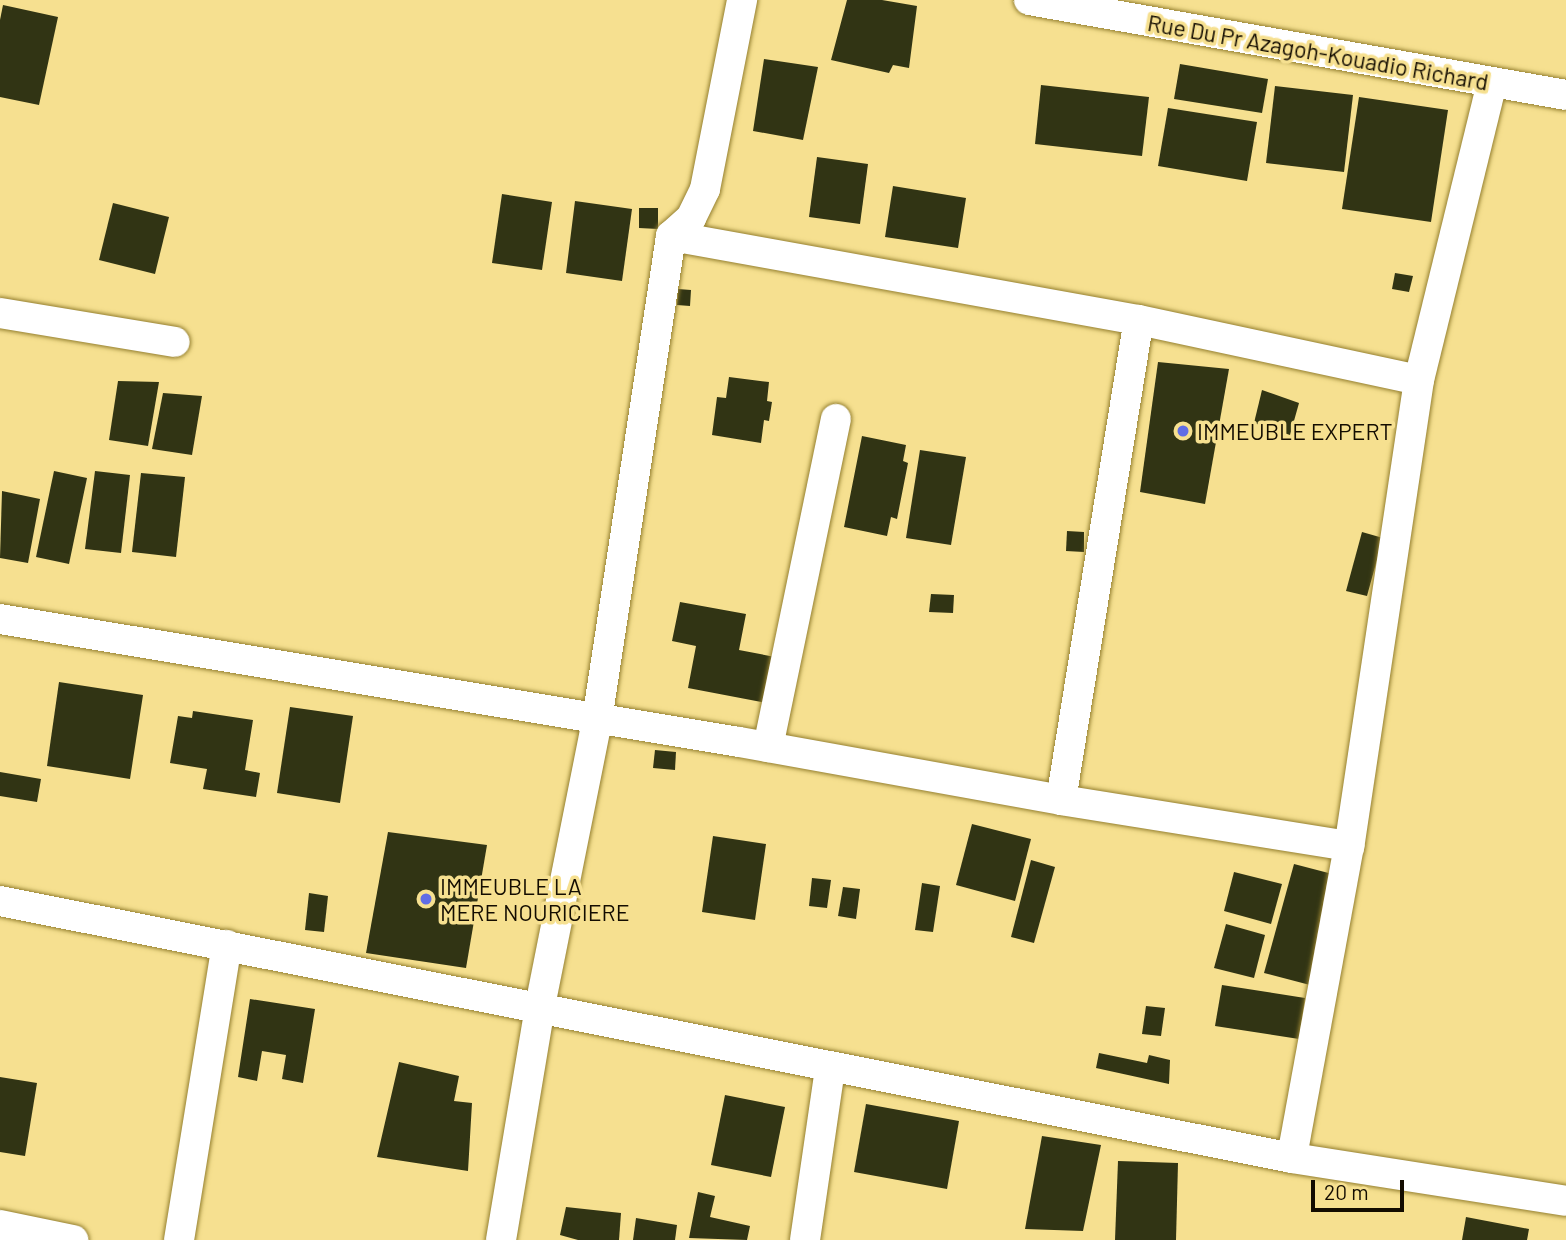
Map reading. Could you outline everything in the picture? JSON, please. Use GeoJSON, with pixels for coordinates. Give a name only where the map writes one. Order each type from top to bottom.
{"type":"FeatureCollection","features":[{"type":"Feature","properties":{"kind":"street"},"geometry":{"type":"LineString","coordinates":[[501,1240],[540,1006],[597,720],[671,236],[691,218],[705,189],[742,0]]}},
{"type":"Feature","properties":{"kind":"street","name":"Rue Du Pr Azagoh-Kouadio Richard"},"geometry":{"type":"LineString","coordinates":[[1029,0],[1566,95]]}},
{"type":"Feature","properties":{"kind":"street"},"geometry":{"type":"LineString","coordinates":[[1292,1158],[1349,846],[1419,380],[1492,83]]}},
{"type":"Feature","properties":{"kind":"street"},"geometry":{"type":"LineString","coordinates":[[671,236],[1139,320],[1419,380]]}},
{"type":"Feature","properties":{"kind":"street"},"geometry":{"type":"LineString","coordinates":[[0,313],[175,342]]}},
{"type":"Feature","properties":{"kind":"street"},"geometry":{"type":"LineString","coordinates":[[1061,800],[1139,320]]}},
{"type":"Feature","properties":{"kind":"street"},"geometry":{"type":"LineString","coordinates":[[768,747],[836,419]]}},
{"type":"Feature","properties":{"kind":"street"},"geometry":{"type":"LineString","coordinates":[[0,618],[768,747],[1061,800],[1349,846]]}},
{"type":"Feature","properties":{"kind":"street"},"geometry":{"type":"LineString","coordinates":[[0,901],[540,1006],[830,1068],[1292,1158],[1566,1201]]}},
{"type":"Feature","properties":{"kind":"street"},"geometry":{"type":"LineString","coordinates":[[179,1240],[227,945]]}},
{"type":"Feature","properties":{"kind":"street"},"geometry":{"type":"LineString","coordinates":[[805,1240],[830,1068]]}},
{"type":"Feature","properties":{"kind":"street"},"geometry":{"type":"LineString","coordinates":[[0,1225],[73,1240]]}},
{"type":"Feature","properties":{"kind":"building"},"geometry":{"type":"Polygon","coordinates":[[[847,0],[882,0],[917,6],[909,68],[893,65],[889,73],[831,60],[847,0]]]}},
{"type":"Feature","properties":{"kind":"building"},"geometry":{"type":"Polygon","coordinates":[[[3,5],[58,17],[39,105],[0,97],[0,20],[3,5]]]}},
{"type":"Feature","properties":{"kind":"building"},"geometry":{"type":"Polygon","coordinates":[[[764,59],[818,67],[803,140],[753,131],[764,59]]]}},
{"type":"Feature","properties":{"kind":"building"},"geometry":{"type":"Polygon","coordinates":[[[1180,64],[1268,79],[1262,113],[1174,99],[1180,64]]]}},
{"type":"Feature","properties":{"kind":"building"},"geometry":{"type":"Polygon","coordinates":[[[1041,85],[1149,97],[1142,156],[1035,144],[1041,85]]]}},
{"type":"Feature","properties":{"kind":"building"},"geometry":{"type":"Polygon","coordinates":[[[1275,86],[1353,95],[1344,172],[1266,163],[1275,86]]]}},
{"type":"Feature","properties":{"kind":"building"},"geometry":{"type":"Polygon","coordinates":[[[1359,97],[1448,110],[1431,222],[1342,209],[1359,97]]]}},
{"type":"Feature","properties":{"kind":"building"},"geometry":{"type":"Polygon","coordinates":[[[1168,108],[1257,122],[1247,181],[1158,166],[1168,108]]]}},
{"type":"Feature","properties":{"kind":"building"},"geometry":{"type":"Polygon","coordinates":[[[817,157],[868,164],[860,224],[809,217],[817,157]]]}},
{"type":"Feature","properties":{"kind":"building"},"geometry":{"type":"Polygon","coordinates":[[[893,186],[966,198],[958,248],[885,237],[893,186]]]}},
{"type":"Feature","properties":{"kind":"building"},"geometry":{"type":"Polygon","coordinates":[[[502,194],[552,202],[542,270],[492,263],[502,194]]]}},
{"type":"Feature","properties":{"kind":"building"},"geometry":{"type":"Polygon","coordinates":[[[575,201],[632,209],[622,281],[566,273],[575,201]]]}},
{"type":"Feature","properties":{"kind":"building"},"geometry":{"type":"Polygon","coordinates":[[[113,203],[169,217],[155,274],[99,260],[113,203]]]}},
{"type":"Feature","properties":{"kind":"building"},"geometry":{"type":"Polygon","coordinates":[[[639,208],[658,208],[658,229],[639,228],[639,208]]]}},
{"type":"Feature","properties":{"kind":"building"},"geometry":{"type":"Polygon","coordinates":[[[1395,273],[1413,276],[1409,292],[1392,289],[1395,273]]]}},
{"type":"Feature","properties":{"kind":"building"},"geometry":{"type":"Polygon","coordinates":[[[678,289],[691,290],[690,306],[677,305],[678,289]]]}},
{"type":"Feature","properties":{"kind":"building","name":"IMMEUBLE EXPERT"},"geometry":{"type":"Polygon","coordinates":[[[1158,362],[1229,369],[1205,504],[1140,492],[1158,362]]]}},
{"type":"Feature","properties":{"kind":"building"},"geometry":{"type":"Polygon","coordinates":[[[729,377],[769,382],[767,401],[772,402],[769,421],[764,420],[761,443],[712,435],[717,397],[726,398],[729,377]]]}},
{"type":"Feature","properties":{"kind":"building"},"geometry":{"type":"Polygon","coordinates":[[[118,381],[159,382],[148,446],[109,440],[118,381]]]}},
{"type":"Feature","properties":{"kind":"building"},"geometry":{"type":"Polygon","coordinates":[[[1262,390],[1299,403],[1290,435],[1254,423],[1262,390]]]}},
{"type":"Feature","properties":{"kind":"building"},"geometry":{"type":"Polygon","coordinates":[[[163,393],[202,396],[192,455],[152,449],[163,393]]]}},
{"type":"Feature","properties":{"kind":"building"},"geometry":{"type":"Polygon","coordinates":[[[862,436],[906,445],[903,461],[908,463],[897,519],[891,517],[887,536],[844,527],[862,436]]]}},
{"type":"Feature","properties":{"kind":"building"},"geometry":{"type":"Polygon","coordinates":[[[920,450],[966,457],[951,545],[906,538],[920,450]]]}},
{"type":"Feature","properties":{"kind":"building"},"geometry":{"type":"Polygon","coordinates":[[[54,471],[87,478],[69,564],[36,557],[54,471]]]}},
{"type":"Feature","properties":{"kind":"building"},"geometry":{"type":"Polygon","coordinates":[[[95,471],[130,475],[121,553],[85,549],[95,471]]]}},
{"type":"Feature","properties":{"kind":"building"},"geometry":{"type":"Polygon","coordinates":[[[141,473],[185,477],[176,557],[132,552],[141,473]]]}},
{"type":"Feature","properties":{"kind":"building"},"geometry":{"type":"Polygon","coordinates":[[[2,491],[40,499],[28,563],[0,558],[2,491]]]}},
{"type":"Feature","properties":{"kind":"building"},"geometry":{"type":"Polygon","coordinates":[[[1067,531],[1084,532],[1084,552],[1066,551],[1067,531]]]}},
{"type":"Feature","properties":{"kind":"building"},"geometry":{"type":"Polygon","coordinates":[[[1362,532],[1383,538],[1367,596],[1346,591],[1362,532]]]}},
{"type":"Feature","properties":{"kind":"building"},"geometry":{"type":"Polygon","coordinates":[[[931,594],[954,595],[953,613],[929,612],[931,594]]]}},
{"type":"Feature","properties":{"kind":"building"},"geometry":{"type":"Polygon","coordinates":[[[680,602],[746,614],[739,650],[775,657],[766,703],[688,688],[696,646],[672,641],[680,602]]]}},
{"type":"Feature","properties":{"kind":"building"},"geometry":{"type":"Polygon","coordinates":[[[59,682],[143,695],[130,779],[47,766],[59,682]]]}},
{"type":"Feature","properties":{"kind":"building"},"geometry":{"type":"Polygon","coordinates":[[[290,707],[353,716],[340,803],[277,793],[290,707]]]}},
{"type":"Feature","properties":{"kind":"building"},"geometry":{"type":"Polygon","coordinates":[[[193,711],[253,720],[245,770],[260,773],[256,797],[203,789],[207,769],[170,763],[178,716],[192,718],[193,711]]]}},
{"type":"Feature","properties":{"kind":"building"},"geometry":{"type":"Polygon","coordinates":[[[655,750],[676,752],[675,770],[653,768],[655,750]]]}},
{"type":"Feature","properties":{"kind":"building"},"geometry":{"type":"Polygon","coordinates":[[[0,772],[41,779],[37,802],[0,796],[0,772]]]}},
{"type":"Feature","properties":{"kind":"building"},"geometry":{"type":"Polygon","coordinates":[[[972,824],[1031,839],[1015,901],[956,885],[972,824]]]}},
{"type":"Feature","properties":{"kind":"building","name":"IMMEUBLE LA MERE NOURICIERE"},"geometry":{"type":"Polygon","coordinates":[[[388,832],[487,845],[466,968],[366,953],[388,832]]]}},
{"type":"Feature","properties":{"kind":"building"},"geometry":{"type":"Polygon","coordinates":[[[713,836],[766,844],[755,920],[702,912],[713,836]]]}},
{"type":"Feature","properties":{"kind":"building"},"geometry":{"type":"Polygon","coordinates":[[[1031,860],[1055,867],[1034,943],[1011,937],[1031,860]]]}},
{"type":"Feature","properties":{"kind":"building"},"geometry":{"type":"Polygon","coordinates":[[[1294,864],[1340,876],[1310,985],[1264,973],[1294,864]]]}},
{"type":"Feature","properties":{"kind":"building"},"geometry":{"type":"Polygon","coordinates":[[[1234,872],[1282,884],[1271,924],[1224,911],[1234,872]]]}},
{"type":"Feature","properties":{"kind":"building"},"geometry":{"type":"Polygon","coordinates":[[[812,878],[831,880],[827,908],[809,906],[812,878]]]}},
{"type":"Feature","properties":{"kind":"building"},"geometry":{"type":"Polygon","coordinates":[[[922,883],[940,886],[933,932],[915,930],[922,883]]]}},
{"type":"Feature","properties":{"kind":"building"},"geometry":{"type":"Polygon","coordinates":[[[843,887],[860,889],[856,919],[838,916],[843,887]]]}},
{"type":"Feature","properties":{"kind":"building"},"geometry":{"type":"Polygon","coordinates":[[[309,893],[328,896],[324,932],[305,930],[309,893]]]}},
{"type":"Feature","properties":{"kind":"building"},"geometry":{"type":"Polygon","coordinates":[[[1226,924],[1265,935],[1254,978],[1214,968],[1226,924]]]}},
{"type":"Feature","properties":{"kind":"building"},"geometry":{"type":"Polygon","coordinates":[[[1222,985],[1305,998],[1299,1039],[1215,1026],[1222,985]]]}},
{"type":"Feature","properties":{"kind":"building"},"geometry":{"type":"Polygon","coordinates":[[[250,999],[315,1009],[303,1083],[282,1079],[286,1055],[262,1051],[257,1081],[238,1077],[250,999]]]}},
{"type":"Feature","properties":{"kind":"building"},"geometry":{"type":"Polygon","coordinates":[[[1146,1006],[1165,1008],[1161,1036],[1142,1034],[1146,1006]]]}},
{"type":"Feature","properties":{"kind":"building"},"geometry":{"type":"Polygon","coordinates":[[[1099,1053],[1147,1063],[1149,1055],[1170,1060],[1169,1084],[1096,1068],[1099,1053]]]}},
{"type":"Feature","properties":{"kind":"building"},"geometry":{"type":"Polygon","coordinates":[[[399,1062],[459,1076],[454,1101],[472,1103],[468,1171],[377,1157],[399,1062]]]}},
{"type":"Feature","properties":{"kind":"building"},"geometry":{"type":"Polygon","coordinates":[[[0,1077],[37,1083],[25,1156],[0,1152],[0,1077]]]}},
{"type":"Feature","properties":{"kind":"building"},"geometry":{"type":"Polygon","coordinates":[[[725,1095],[785,1107],[771,1177],[711,1165],[725,1095]]]}},
{"type":"Feature","properties":{"kind":"building"},"geometry":{"type":"Polygon","coordinates":[[[866,1104],[959,1121],[947,1189],[854,1172],[866,1104]]]}},
{"type":"Feature","properties":{"kind":"building"},"geometry":{"type":"Polygon","coordinates":[[[1042,1136],[1101,1145],[1083,1231],[1025,1229],[1042,1136]]]}},
{"type":"Feature","properties":{"kind":"building"},"geometry":{"type":"Polygon","coordinates":[[[1118,1161],[1178,1163],[1176,1240],[1115,1240],[1118,1161]]]}},
{"type":"Feature","properties":{"kind":"building"},"geometry":{"type":"Polygon","coordinates":[[[698,1192],[715,1196],[710,1217],[750,1226],[747,1240],[689,1238],[698,1192]]]}},
{"type":"Feature","properties":{"kind":"building"},"geometry":{"type":"Polygon","coordinates":[[[566,1207],[621,1213],[619,1240],[578,1240],[560,1235],[566,1207]]]}},
{"type":"Feature","properties":{"kind":"building"},"geometry":{"type":"Polygon","coordinates":[[[1466,1217],[1529,1229],[1527,1240],[1462,1240],[1466,1217]]]}},
{"type":"Feature","properties":{"kind":"building"},"geometry":{"type":"Polygon","coordinates":[[[636,1218],[677,1225],[675,1240],[633,1240],[636,1218]]]}},
{"type":"Feature","properties":{"kind":"place","name":"IMMEUBLE EXPERT"},"geometry":{"type":"Point","coordinates":[1183,431]}},
{"type":"Feature","properties":{"kind":"place","name":"IMMEUBLE LA MERE NOURICIERE"},"geometry":{"type":"Point","coordinates":[426,899]}}]}
